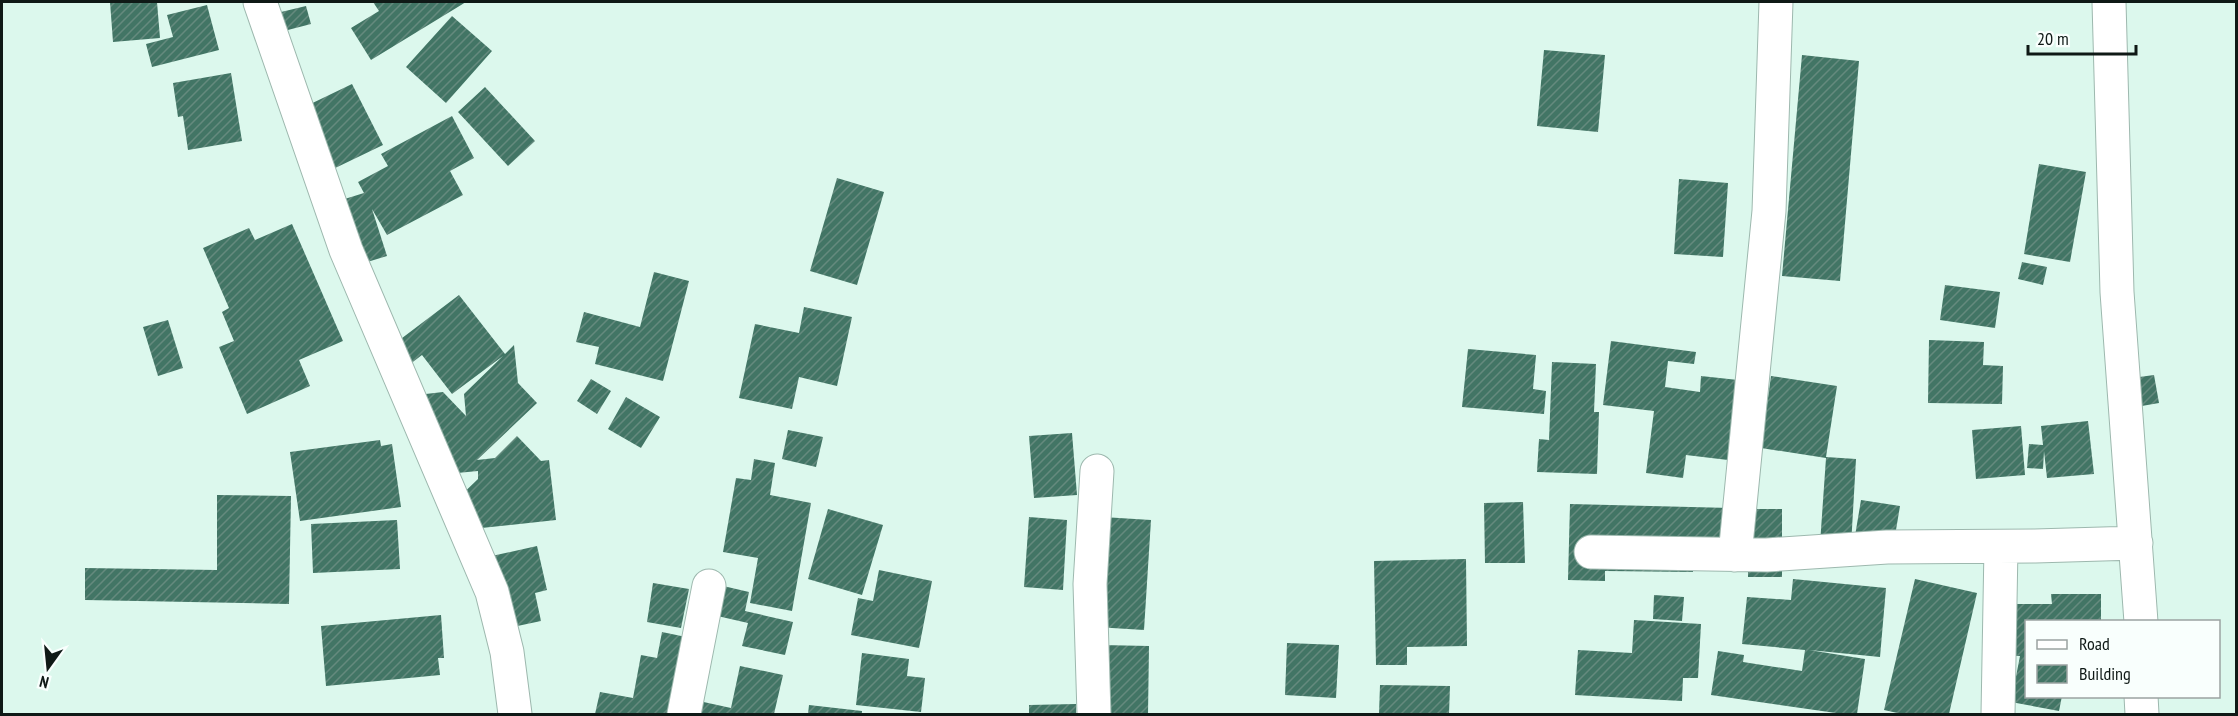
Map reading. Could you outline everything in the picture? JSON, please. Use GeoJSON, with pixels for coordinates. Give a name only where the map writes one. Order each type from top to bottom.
{"type":"FeatureCollection","features":[{"type":"Feature","properties":{"kind":"street"},"geometry":{"type":"LineString","coordinates":[[260,2],[346,250],[492,592],[507,652],[515,714]]}},
{"type":"Feature","properties":{"kind":"street"},"geometry":{"type":"LineString","coordinates":[[1735,555],[1769,211],[1776,2]]}},
{"type":"Feature","properties":{"kind":"street"},"geometry":{"type":"LineString","coordinates":[[2109,2],[2117,292],[2141,620]]}},
{"type":"Feature","properties":{"kind":"street"},"geometry":{"type":"LineString","coordinates":[[1094,714],[1090,584],[1097,471]]}},
{"type":"Feature","properties":{"kind":"street"},"geometry":{"type":"LineString","coordinates":[[1591,552],[1767,555],[1887,547],[2001,547],[2136,543]]}},
{"type":"Feature","properties":{"kind":"street"},"geometry":{"type":"LineString","coordinates":[[1998,714],[2001,547]]}},
{"type":"Feature","properties":{"kind":"street"},"geometry":{"type":"LineString","coordinates":[[684,714],[709,586]]}},
{"type":"Feature","properties":{"kind":"street"},"geometry":{"type":"LineString","coordinates":[[2141,698],[2142,714]]}},
{"type":"Feature","properties":{"kind":"building"},"geometry":{"type":"Polygon","coordinates":[[[110,2],[157,2],[160,38],[113,42],[110,2]]]}},
{"type":"Feature","properties":{"kind":"building"},"geometry":{"type":"Polygon","coordinates":[[[373,2],[466,2],[371,60],[351,28],[379,11],[373,2]]]}},
{"type":"Feature","properties":{"kind":"building"},"geometry":{"type":"Polygon","coordinates":[[[207,5],[219,50],[152,67],[146,44],[173,37],[167,15],[207,5]]]}},
{"type":"Feature","properties":{"kind":"building"},"geometry":{"type":"Polygon","coordinates":[[[306,6],[311,24],[257,38],[252,19],[306,6]]]}},
{"type":"Feature","properties":{"kind":"building"},"geometry":{"type":"Polygon","coordinates":[[[452,16],[492,51],[446,103],[406,67],[452,16]]]}},
{"type":"Feature","properties":{"kind":"building"},"geometry":{"type":"Polygon","coordinates":[[[1544,50],[1605,55],[1598,132],[1537,126],[1544,50]]]}},
{"type":"Feature","properties":{"kind":"building"},"geometry":{"type":"Polygon","coordinates":[[[1802,55],[1859,61],[1840,281],[1782,276],[1802,55]]]}},
{"type":"Feature","properties":{"kind":"building"},"geometry":{"type":"Polygon","coordinates":[[[231,73],[242,141],[188,150],[183,116],[178,117],[173,83],[231,73]]]}},
{"type":"Feature","properties":{"kind":"building"},"geometry":{"type":"Polygon","coordinates":[[[352,84],[383,145],[329,171],[298,110],[352,84]]]}},
{"type":"Feature","properties":{"kind":"building"},"geometry":{"type":"Polygon","coordinates":[[[485,87],[535,141],[508,166],[458,112],[485,87]]]}},
{"type":"Feature","properties":{"kind":"building"},"geometry":{"type":"Polygon","coordinates":[[[452,116],[474,158],[450,171],[463,195],[387,235],[372,209],[387,256],[341,270],[322,206],[364,193],[358,182],[388,166],[381,154],[452,116]]]}},
{"type":"Feature","properties":{"kind":"building"},"geometry":{"type":"Polygon","coordinates":[[[2039,164],[2086,172],[2070,262],[2024,254],[2039,164]]]}},
{"type":"Feature","properties":{"kind":"building"},"geometry":{"type":"Polygon","coordinates":[[[837,178],[884,192],[857,285],[810,271],[837,178]]]}},
{"type":"Feature","properties":{"kind":"building"},"geometry":{"type":"Polygon","coordinates":[[[1679,179],[1728,183],[1723,257],[1674,254],[1679,179]]]}},
{"type":"Feature","properties":{"kind":"building"},"geometry":{"type":"Polygon","coordinates":[[[292,224],[343,341],[299,360],[310,386],[247,414],[219,347],[234,341],[222,312],[229,308],[203,248],[249,228],[255,240],[292,224]]]}},
{"type":"Feature","properties":{"kind":"building"},"geometry":{"type":"Polygon","coordinates":[[[2022,262],[2047,267],[2043,285],[2018,279],[2022,262]]]}},
{"type":"Feature","properties":{"kind":"building"},"geometry":{"type":"Polygon","coordinates":[[[654,272],[689,281],[663,381],[595,364],[599,347],[576,342],[584,312],[640,327],[654,272]]]}},
{"type":"Feature","properties":{"kind":"building"},"geometry":{"type":"Polygon","coordinates":[[[1945,285],[2000,292],[1995,328],[1940,320],[1945,285]]]}},
{"type":"Feature","properties":{"kind":"building"},"geometry":{"type":"Polygon","coordinates":[[[459,295],[505,354],[514,345],[518,383],[537,403],[477,460],[495,458],[517,436],[541,461],[549,460],[556,520],[453,531],[451,505],[478,479],[478,471],[426,476],[417,395],[443,392],[466,416],[464,394],[503,356],[452,394],[422,355],[393,377],[377,357],[459,295]]]}},
{"type":"Feature","properties":{"kind":"building"},"geometry":{"type":"Polygon","coordinates":[[[804,307],[852,317],[837,386],[799,377],[792,409],[739,398],[755,324],[799,333],[804,307]]]}},
{"type":"Feature","properties":{"kind":"building"},"geometry":{"type":"Polygon","coordinates":[[[168,320],[183,368],[158,376],[143,327],[168,320]]]}},
{"type":"Feature","properties":{"kind":"building"},"geometry":{"type":"Polygon","coordinates":[[[1929,340],[1984,342],[1983,365],[2003,366],[2002,404],[1928,403],[1929,340]]]}},
{"type":"Feature","properties":{"kind":"building"},"geometry":{"type":"Polygon","coordinates":[[[1611,341],[1696,352],[1694,364],[1668,361],[1665,387],[1700,392],[1701,376],[1738,380],[1728,460],[1686,455],[1683,478],[1646,473],[1654,411],[1603,405],[1611,341]]]}},
{"type":"Feature","properties":{"kind":"building"},"geometry":{"type":"Polygon","coordinates":[[[1468,349],[1536,355],[1533,389],[1546,391],[1544,414],[1462,407],[1468,349]]]}},
{"type":"Feature","properties":{"kind":"building"},"geometry":{"type":"Polygon","coordinates":[[[1552,362],[1596,364],[1594,412],[1599,412],[1597,474],[1537,472],[1539,439],[1549,440],[1552,362]]]}},
{"type":"Feature","properties":{"kind":"building"},"geometry":{"type":"Polygon","coordinates":[[[2154,375],[2159,403],[2136,407],[2132,378],[2154,375]]]}},
{"type":"Feature","properties":{"kind":"building"},"geometry":{"type":"Polygon","coordinates":[[[1771,376],[1837,386],[1826,457],[1856,459],[1851,546],[1820,544],[1826,458],[1761,448],[1771,376]]]}},
{"type":"Feature","properties":{"kind":"building"},"geometry":{"type":"Polygon","coordinates":[[[591,379],[611,391],[597,414],[577,401],[591,379]]]}},
{"type":"Feature","properties":{"kind":"building"},"geometry":{"type":"Polygon","coordinates":[[[626,397],[660,417],[641,448],[608,429],[626,397]]]}},
{"type":"Feature","properties":{"kind":"building"},"geometry":{"type":"Polygon","coordinates":[[[2088,421],[2094,474],[2047,478],[2044,451],[2043,469],[2027,468],[2029,444],[2043,445],[2041,426],[2088,421]]]}},
{"type":"Feature","properties":{"kind":"building"},"geometry":{"type":"Polygon","coordinates":[[[2021,426],[2025,475],[1976,479],[1972,430],[2021,426]]]}},
{"type":"Feature","properties":{"kind":"building"},"geometry":{"type":"Polygon","coordinates":[[[788,430],[823,437],[816,467],[782,459],[788,430]]]}},
{"type":"Feature","properties":{"kind":"building"},"geometry":{"type":"Polygon","coordinates":[[[1072,433],[1077,495],[1034,498],[1029,436],[1072,433]]]}},
{"type":"Feature","properties":{"kind":"building"},"geometry":{"type":"Polygon","coordinates":[[[380,440],[381,446],[392,444],[401,507],[300,521],[290,452],[380,440]]]}},
{"type":"Feature","properties":{"kind":"building"},"geometry":{"type":"Polygon","coordinates":[[[754,459],[775,463],[770,495],[811,503],[792,611],[750,603],[758,558],[723,552],[736,478],[751,480],[754,459]]]}},
{"type":"Feature","properties":{"kind":"building"},"geometry":{"type":"Polygon","coordinates":[[[217,495],[291,496],[289,604],[85,600],[85,568],[217,570],[217,495]]]}},
{"type":"Feature","properties":{"kind":"building"},"geometry":{"type":"Polygon","coordinates":[[[1861,500],[1900,506],[1892,554],[1853,548],[1861,500]]]}},
{"type":"Feature","properties":{"kind":"building"},"geometry":{"type":"Polygon","coordinates":[[[1523,502],[1525,563],[1485,563],[1484,503],[1523,502]]]}},
{"type":"Feature","properties":{"kind":"building"},"geometry":{"type":"Polygon","coordinates":[[[1570,504],[1731,508],[1730,555],[1693,554],[1693,572],[1605,571],[1605,581],[1568,580],[1570,504]]]}},
{"type":"Feature","properties":{"kind":"building"},"geometry":{"type":"Polygon","coordinates":[[[828,509],[883,525],[862,595],[808,579],[828,509]]]}},
{"type":"Feature","properties":{"kind":"building"},"geometry":{"type":"Polygon","coordinates":[[[1748,509],[1782,509],[1782,577],[1748,577],[1748,509]]]}},
{"type":"Feature","properties":{"kind":"building"},"geometry":{"type":"Polygon","coordinates":[[[1029,517],[1067,520],[1063,590],[1024,587],[1029,517]]]}},
{"type":"Feature","properties":{"kind":"building"},"geometry":{"type":"Polygon","coordinates":[[[1103,517],[1151,520],[1144,630],[1096,627],[1103,517]]]}},
{"type":"Feature","properties":{"kind":"building"},"geometry":{"type":"Polygon","coordinates":[[[397,520],[400,569],[313,573],[311,524],[397,520]]]}},
{"type":"Feature","properties":{"kind":"building"},"geometry":{"type":"Polygon","coordinates":[[[537,546],[547,590],[535,593],[541,621],[503,629],[487,557],[537,546]]]}},
{"type":"Feature","properties":{"kind":"building"},"geometry":{"type":"Polygon","coordinates":[[[1466,559],[1467,646],[1407,647],[1407,665],[1376,665],[1374,561],[1466,559]]]}},
{"type":"Feature","properties":{"kind":"building"},"geometry":{"type":"Polygon","coordinates":[[[879,570],[932,581],[919,648],[851,635],[858,598],[873,601],[879,570]]]}},
{"type":"Feature","properties":{"kind":"building"},"geometry":{"type":"Polygon","coordinates":[[[1793,579],[1886,588],[1880,657],[1809,650],[1865,659],[1857,714],[1843,714],[1711,695],[1718,651],[1744,655],[1743,662],[1802,671],[1805,650],[1742,644],[1747,597],[1791,600],[1793,579]]]}},
{"type":"Feature","properties":{"kind":"building"},"geometry":{"type":"Polygon","coordinates":[[[1915,579],[1977,593],[1949,714],[1902,714],[1884,710],[1915,579]]]}},
{"type":"Feature","properties":{"kind":"building"},"geometry":{"type":"Polygon","coordinates":[[[653,583],[689,589],[681,628],[647,622],[653,583]]]}},
{"type":"Feature","properties":{"kind":"building"},"geometry":{"type":"Polygon","coordinates":[[[719,585],[749,592],[745,611],[793,622],[785,655],[742,646],[748,623],[713,615],[719,585]]]}},
{"type":"Feature","properties":{"kind":"building"},"geometry":{"type":"Polygon","coordinates":[[[2051,594],[2101,594],[2101,620],[2025,620],[2025,698],[2062,698],[2059,711],[2011,702],[2020,656],[2013,656],[2014,604],[2052,604],[2051,594]]]}},
{"type":"Feature","properties":{"kind":"building"},"geometry":{"type":"Polygon","coordinates":[[[1654,595],[1684,597],[1682,621],[1653,619],[1654,595]]]}},
{"type":"Feature","properties":{"kind":"building"},"geometry":{"type":"Polygon","coordinates":[[[441,615],[444,658],[438,658],[440,675],[326,686],[321,626],[441,615]]]}},
{"type":"Feature","properties":{"kind":"building"},"geometry":{"type":"Polygon","coordinates":[[[1634,620],[1701,624],[1698,678],[1683,678],[1682,701],[1575,695],[1578,650],[1632,653],[1634,620]]]}},
{"type":"Feature","properties":{"kind":"building"},"geometry":{"type":"Polygon","coordinates":[[[662,632],[686,637],[671,714],[595,714],[600,692],[633,698],[641,655],[657,658],[662,632]]]}},
{"type":"Feature","properties":{"kind":"building"},"geometry":{"type":"Polygon","coordinates":[[[1287,643],[1339,645],[1336,698],[1285,695],[1287,643]]]}},
{"type":"Feature","properties":{"kind":"building"},"geometry":{"type":"Polygon","coordinates":[[[1101,645],[1149,646],[1148,714],[1100,714],[1101,645]]]}},
{"type":"Feature","properties":{"kind":"building"},"geometry":{"type":"Polygon","coordinates":[[[862,653],[909,659],[907,676],[925,678],[921,712],[856,705],[862,653]]]}},
{"type":"Feature","properties":{"kind":"building"},"geometry":{"type":"Polygon","coordinates":[[[740,666],[783,675],[774,714],[697,714],[699,701],[731,708],[740,666]]]}},
{"type":"Feature","properties":{"kind":"building"},"geometry":{"type":"Polygon","coordinates":[[[1380,685],[1450,686],[1449,714],[1379,714],[1380,685]]]}},
{"type":"Feature","properties":{"kind":"building"},"geometry":{"type":"Polygon","coordinates":[[[1076,704],[1076,714],[1029,714],[1029,705],[1076,704]]]}},
{"type":"Feature","properties":{"kind":"building"},"geometry":{"type":"Polygon","coordinates":[[[809,705],[862,711],[862,714],[808,714],[809,705]]]}}]}
